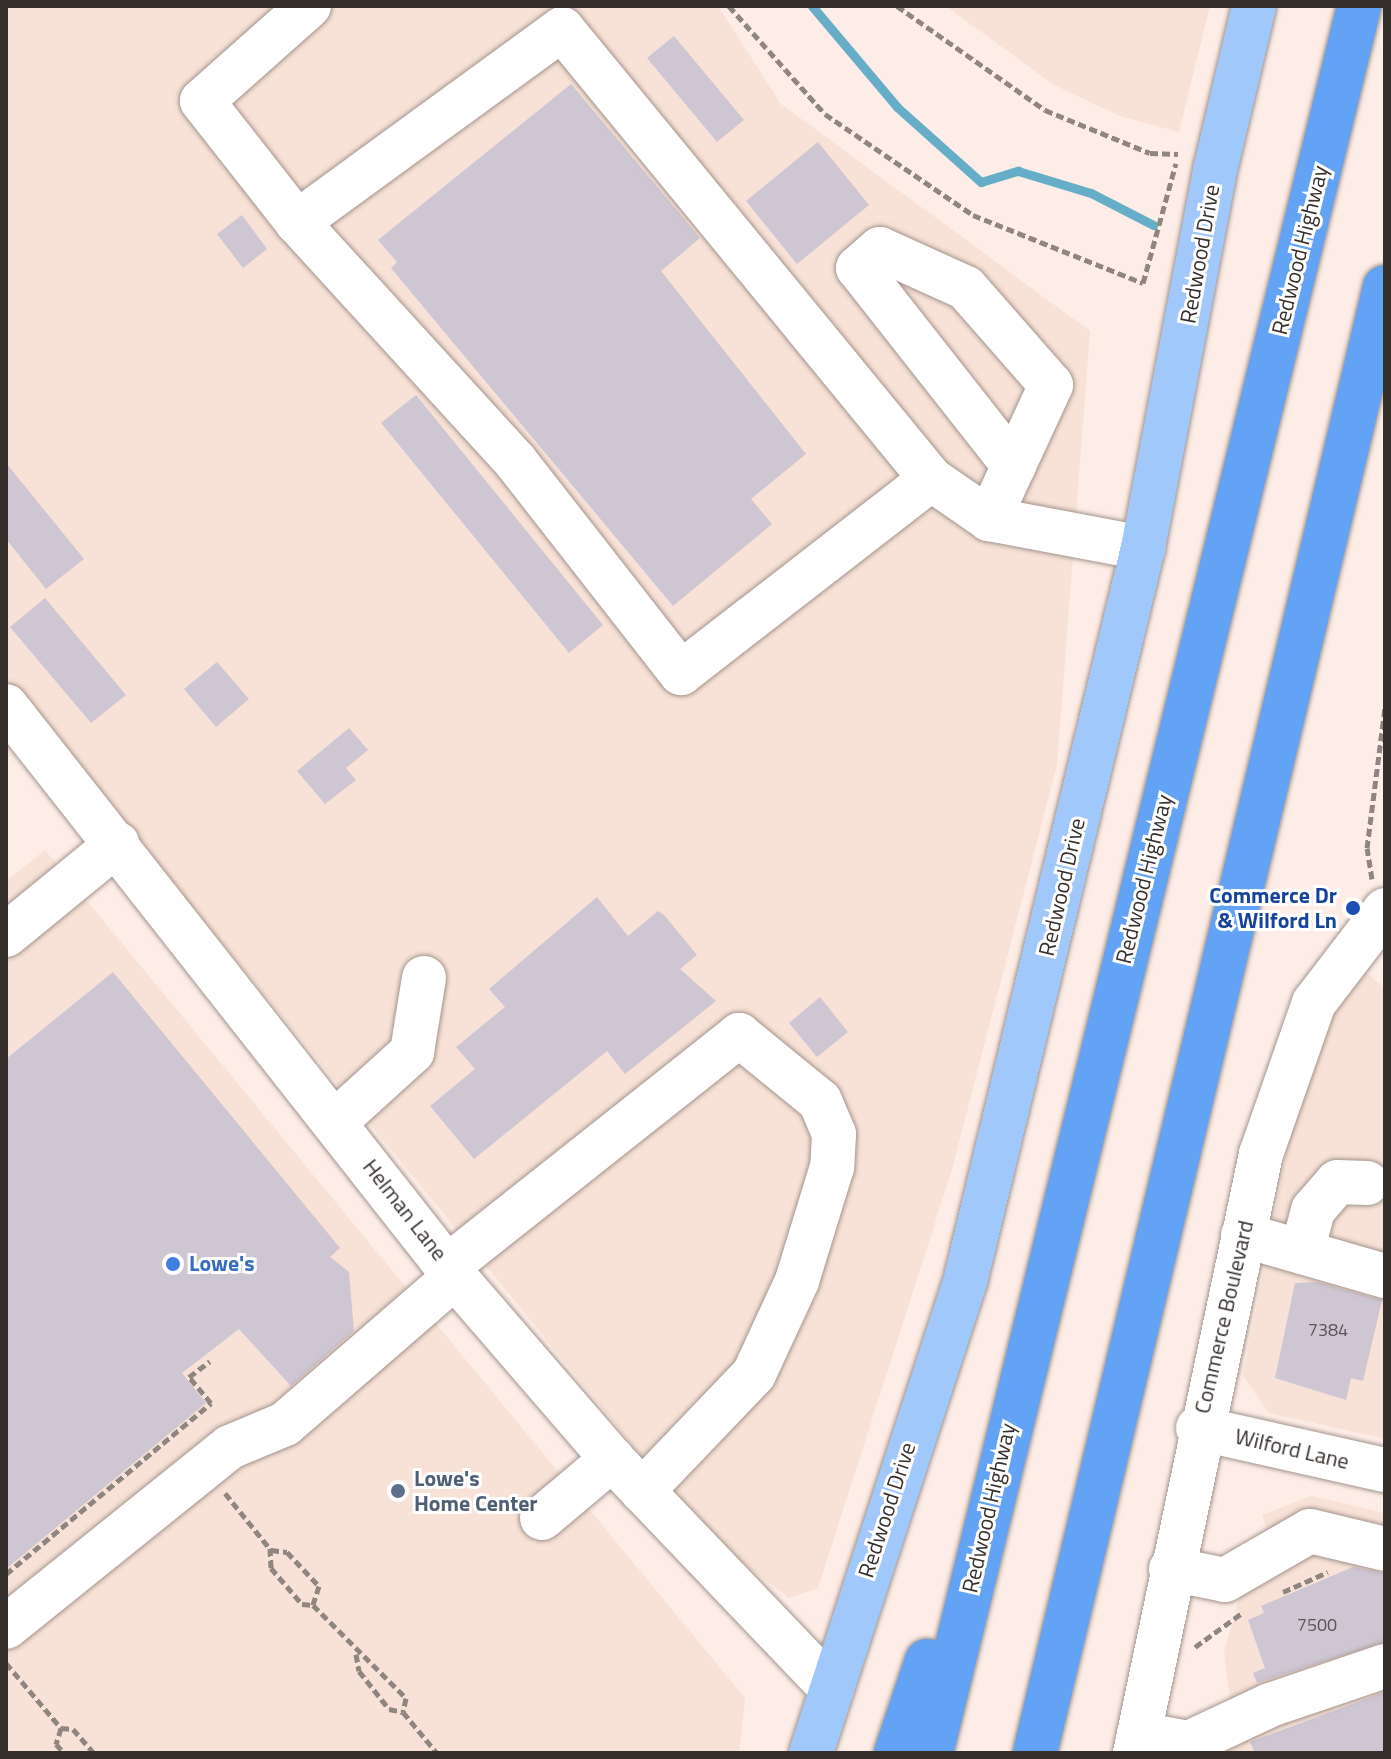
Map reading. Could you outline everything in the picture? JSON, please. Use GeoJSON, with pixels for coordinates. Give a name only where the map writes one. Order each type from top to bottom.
{"type":"FeatureCollection","features":[{"type":"Feature","properties":{"kind":"highway","name":"Redwood Highway"},"geometry":{"type":"LineString","coordinates":[[931,1753],[1014,1401],[1359,6]]}},
{"type":"Feature","properties":{"kind":"highway"},"geometry":{"type":"LineString","coordinates":[[1035,1753],[1385,287]]}},
{"type":"Feature","properties":{"kind":"highway"},"geometry":{"type":"LineString","coordinates":[[896,1753],[1014,1401]]}},
{"type":"Feature","properties":{"kind":"highway"},"geometry":{"type":"LineString","coordinates":[[1061,1753],[1108,1453]]}},
{"type":"Feature","properties":{"kind":"main road","name":"Redwood Drive"},"geometry":{"type":"LineString","coordinates":[[811,1753],[966,1278],[1143,548],[1215,170],[1254,6]]}},
{"type":"Feature","properties":{"kind":"street"},"geometry":{"type":"LineString","coordinates":[[309,6],[202,101],[297,222],[516,462],[681,673],[931,479]]}},
{"type":"Feature","properties":{"kind":"street"},"geometry":{"type":"LineString","coordinates":[[297,222],[554,18],[931,479],[989,519],[1143,548]]}},
{"type":"Feature","properties":{"kind":"street"},"geometry":{"type":"LineString","coordinates":[[989,519],[1014,466],[1051,385],[966,288],[880,249],[858,268],[1014,466]]}},
{"type":"Feature","properties":{"kind":"street","name":"Helman Lane"},"geometry":{"type":"LineString","coordinates":[[6,706],[452,1272],[612,1459],[832,1689]]}},
{"type":"Feature","properties":{"kind":"street"},"geometry":{"type":"LineString","coordinates":[[6,935],[117,844]]}},
{"type":"Feature","properties":{"kind":"street","name":"Commerce Boulevard"},"geometry":{"type":"LineString","coordinates":[[1137,1743],[1198,1428],[1243,1235],[1298,1038],[1379,896]]}},
{"type":"Feature","properties":{"kind":"street"},"geometry":{"type":"LineString","coordinates":[[336,1121],[412,1052],[424,978]]}},
{"type":"Feature","properties":{"kind":"street"},"geometry":{"type":"LineString","coordinates":[[6,1627],[230,1447],[285,1424],[452,1272],[739,1035],[820,1101],[834,1134],[832,1167],[797,1281],[754,1374],[642,1491]]}},
{"type":"Feature","properties":{"kind":"street"},"geometry":{"type":"LineString","coordinates":[[1302,1252],[1313,1210],[1337,1182],[1367,1183]]}},
{"type":"Feature","properties":{"kind":"street"},"geometry":{"type":"LineString","coordinates":[[1243,1235],[1385,1276]]}},
{"type":"Feature","properties":{"kind":"street","name":"Wilford Lane"},"geometry":{"type":"LineString","coordinates":[[1198,1428],[1385,1470]]}},
{"type":"Feature","properties":{"kind":"street"},"geometry":{"type":"LineString","coordinates":[[542,1518],[612,1459]]}},
{"type":"Feature","properties":{"kind":"street"},"geometry":{"type":"LineString","coordinates":[[1171,1569],[1225,1580],[1310,1531],[1383,1549]]}},
{"type":"Feature","properties":{"kind":"street"},"geometry":{"type":"LineString","coordinates":[[1137,1743],[1190,1748],[1270,1705],[1385,1666]]}},
{"type":"Feature","properties":{"kind":"path"},"geometry":{"type":"LineString","coordinates":[[729,6],[825,114],[973,215],[1143,283],[1176,163]]}},
{"type":"Feature","properties":{"kind":"path"},"geometry":{"type":"LineString","coordinates":[[897,6],[1045,110],[1150,153],[1178,154]]}},
{"type":"Feature","properties":{"kind":"path"},"geometry":{"type":"LineString","coordinates":[[1379,896],[1367,848],[1385,707]]}},
{"type":"Feature","properties":{"kind":"path"},"geometry":{"type":"LineString","coordinates":[[6,1574],[211,1403],[189,1377],[210,1361]]}},
{"type":"Feature","properties":{"kind":"path"},"geometry":{"type":"LineString","coordinates":[[235,1505],[270,1547],[287,1552],[319,1586],[313,1605]]}},
{"type":"Feature","properties":{"kind":"path"},"geometry":{"type":"LineString","coordinates":[[270,1547],[271,1568],[302,1604],[313,1605],[356,1654],[359,1671],[389,1709],[403,1712],[437,1753]]}},
{"type":"Feature","properties":{"kind":"path"},"geometry":{"type":"LineString","coordinates":[[1273,1596],[1383,1549]]}},
{"type":"Feature","properties":{"kind":"path"},"geometry":{"type":"LineString","coordinates":[[1191,1649],[1247,1608]]}},
{"type":"Feature","properties":{"kind":"path"},"geometry":{"type":"LineString","coordinates":[[356,1654],[370,1657],[406,1698],[403,1712]]}},
{"type":"Feature","properties":{"kind":"path"},"geometry":{"type":"LineString","coordinates":[[6,1663],[61,1728],[73,1729],[94,1753]]}},
{"type":"Feature","properties":{"kind":"path"},"geometry":{"type":"LineString","coordinates":[[61,1728],[56,1744],[64,1753]]}},
{"type":"Feature","properties":{"kind":"shaded area"},"geometry":{"type":"Polygon","coordinates":[[[6,6],[718,6],[781,104],[1090,331],[1057,765],[951,1173],[818,1588],[789,1598],[705,1534],[6,678],[6,6]]]}},
{"type":"Feature","properties":{"kind":"shaded area"},"geometry":{"type":"Polygon","coordinates":[[[946,6],[1210,6],[1179,132],[1120,116],[1054,85],[946,6]]]}},
{"type":"Feature","properties":{"kind":"shaded area"},"geometry":{"type":"Polygon","coordinates":[[[45,850],[745,1698],[739,1753],[6,1753],[6,881],[45,850]]]}},
{"type":"Feature","properties":{"kind":"shaded area"},"geometry":{"type":"Polygon","coordinates":[[[1347,957],[1385,988],[1385,1439],[1269,1413],[1243,1376],[1303,1070],[1347,957]]]}},
{"type":"Feature","properties":{"kind":"shaded area"},"geometry":{"type":"Polygon","coordinates":[[[1311,1496],[1385,1513],[1385,1753],[1171,1753],[1230,1700],[1224,1652],[1241,1592],[1268,1535],[1262,1515],[1311,1496]]]}},
{"type":"Feature","properties":{"kind":"building"},"geometry":{"type":"Polygon","coordinates":[[[674,36],[744,120],[717,142],[647,58],[674,36]]]}},
{"type":"Feature","properties":{"kind":"building"},"geometry":{"type":"Polygon","coordinates":[[[571,84],[700,238],[661,271],[806,454],[751,499],[772,524],[673,606],[391,268],[397,262],[378,240],[571,84]]]}},
{"type":"Feature","properties":{"kind":"building"},"geometry":{"type":"Polygon","coordinates":[[[818,142],[869,205],[797,264],[746,201],[818,142]]]}},
{"type":"Feature","properties":{"kind":"building"},"geometry":{"type":"Polygon","coordinates":[[[242,215],[267,249],[243,268],[217,234],[242,215]]]}},
{"type":"Feature","properties":{"kind":"building"},"geometry":{"type":"Polygon","coordinates":[[[416,395],[603,625],[569,653],[381,423],[416,395]]]}},
{"type":"Feature","properties":{"kind":"building"},"geometry":{"type":"Polygon","coordinates":[[[6,463],[84,559],[46,589],[6,539],[6,463]]]}},
{"type":"Feature","properties":{"kind":"building"},"geometry":{"type":"Polygon","coordinates":[[[45,598],[126,695],[91,723],[10,627],[45,598]]]}},
{"type":"Feature","properties":{"kind":"building"},"geometry":{"type":"Polygon","coordinates":[[[217,662],[249,699],[216,727],[184,689],[217,662]]]}},
{"type":"Feature","properties":{"kind":"building"},"geometry":{"type":"Polygon","coordinates":[[[349,728],[368,750],[346,768],[356,780],[325,804],[297,771],[349,728]]]}},
{"type":"Feature","properties":{"kind":"building"},"geometry":{"type":"Polygon","coordinates":[[[597,897],[628,936],[658,911],[664,915],[697,955],[680,969],[716,1001],[625,1074],[607,1051],[474,1159],[430,1106],[475,1069],[456,1047],[505,1007],[489,989],[597,897]]]}},
{"type":"Feature","properties":{"kind":"building","name":"Lowe's"},"geometry":{"type":"Polygon","coordinates":[[[113,972],[340,1248],[330,1257],[349,1272],[354,1331],[291,1386],[239,1329],[182,1373],[206,1403],[6,1569],[6,1059],[113,972]]]}},
{"type":"Feature","properties":{"kind":"building"},"geometry":{"type":"Polygon","coordinates":[[[820,997],[848,1032],[817,1057],[789,1023],[820,997]]]}},
{"type":"Feature","properties":{"kind":"building"},"geometry":{"type":"Polygon","coordinates":[[[1317,1282],[1382,1300],[1363,1381],[1351,1378],[1346,1400],[1275,1378],[1295,1283],[1317,1282]]]}},
{"type":"Feature","properties":{"kind":"building"},"geometry":{"type":"Polygon","coordinates":[[[1353,1567],[1385,1573],[1385,1642],[1257,1683],[1253,1673],[1265,1668],[1248,1620],[1264,1613],[1261,1606],[1353,1567]]]}},
{"type":"Feature","properties":{"kind":"building"},"geometry":{"type":"Polygon","coordinates":[[[1385,1692],[1385,1753],[1255,1753],[1250,1742],[1385,1692]]]}},
{"type":"Feature","properties":{"kind":"waterway"},"geometry":{"type":"LineString","coordinates":[[812,6],[897,107],[981,182],[1018,171],[1091,193],[1153,225]]}},
{"type":"Feature","properties":{"kind":"place","name":"Commerce Dr & Wilford Ln"},"geometry":{"type":"Point","coordinates":[1353,908]}},
{"type":"Feature","properties":{"kind":"place","name":"Lowe's"},"geometry":{"type":"Point","coordinates":[173,1264]}},
{"type":"Feature","properties":{"kind":"place","name":"Lowe's Home Center"},"geometry":{"type":"Point","coordinates":[398,1491]}}]}
